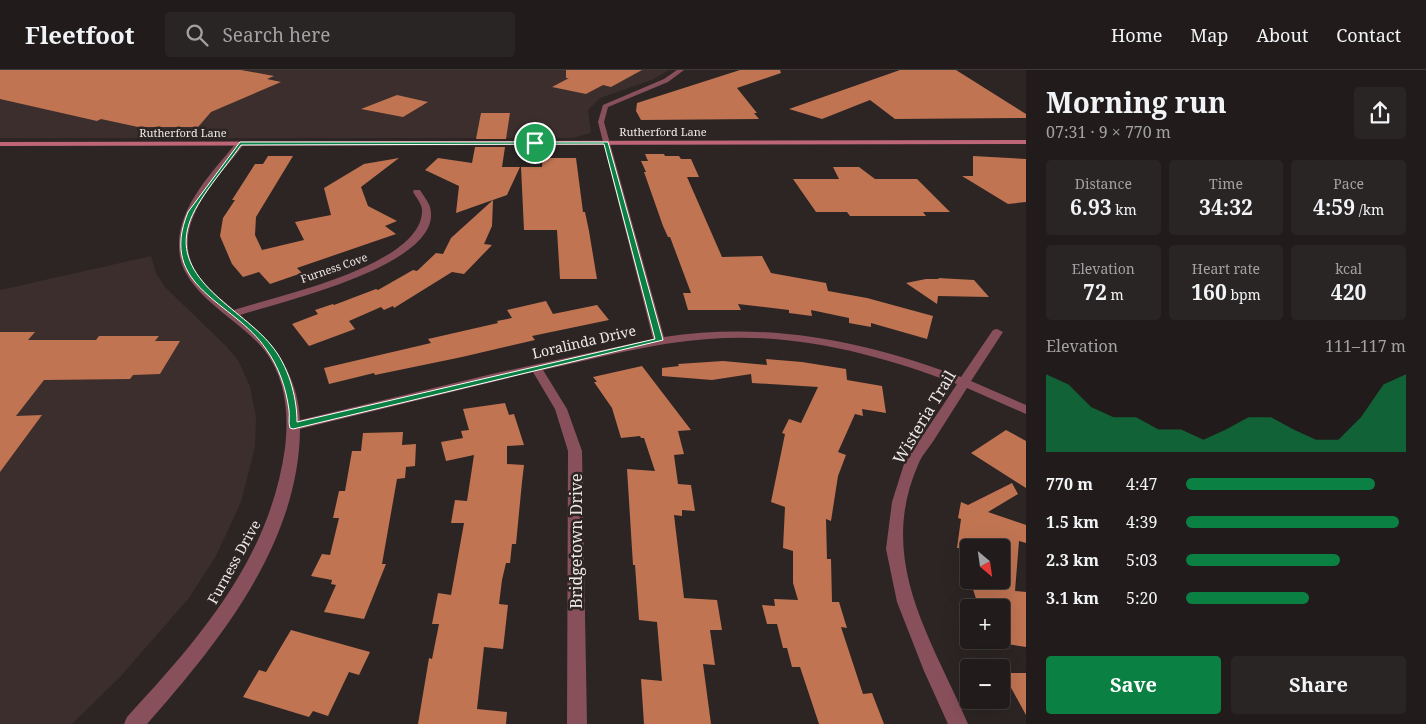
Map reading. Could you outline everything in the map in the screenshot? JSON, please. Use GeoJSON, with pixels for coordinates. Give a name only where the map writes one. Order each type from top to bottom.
{"type":"FeatureCollection","features":[{"type":"Feature","properties":{"kind":"street"},"geometry":{"type":"LineString","coordinates":[[659,340],[601,122],[605,106],[614,100],[664,81],[681,70]]}},
{"type":"Feature","properties":{"kind":"street","name":"Rutherford Lane"},"geometry":{"type":"LineString","coordinates":[[0,144],[1026,142]]}},
{"type":"Feature","properties":{"kind":"street","name":"Furness Drive"},"geometry":{"type":"LineString","coordinates":[[134,724],[173,682],[210,635],[238,592],[260,553],[277,516],[288,480],[293,426],[291,396],[286,377],[269,347],[254,330],[201,286],[185,259],[183,239],[185,225],[191,212],[240,144]]}},
{"type":"Feature","properties":{"kind":"street","name":"Furness Cove"},"geometry":{"type":"LineString","coordinates":[[233,314],[357,275],[389,260],[412,242],[424,226],[426,209],[417,192]]}},
{"type":"Feature","properties":{"kind":"street","name":"Wisteria Trail"},"geometry":{"type":"LineString","coordinates":[[958,724],[932,671],[905,602],[894,548],[899,502],[912,464],[997,332]]}},
{"type":"Feature","properties":{"kind":"street","name":"Loralinda Drive"},"geometry":{"type":"LineString","coordinates":[[293,426],[659,340],[748,334],[807,338],[858,348],[912,363],[1026,410]]}},
{"type":"Feature","properties":{"kind":"street","name":"Bridgetown Drive"},"geometry":{"type":"LineString","coordinates":[[536,368],[561,409],[575,451],[576,724]]}},
{"type":"Feature","properties":{"kind":"shaded area"},"geometry":{"type":"Polygon","coordinates":[[[0,70],[669,70],[652,80],[600,98],[588,110],[591,133],[573,138],[0,138],[0,70]]]}},
{"type":"Feature","properties":{"kind":"shaded area"},"geometry":{"type":"Polygon","coordinates":[[[151,256],[156,273],[165,287],[226,346],[238,360],[250,386],[256,417],[255,447],[241,502],[216,556],[189,598],[121,676],[72,724],[0,724],[0,290],[151,256]]]}},
{"type":"Feature","properties":{"kind":"building"},"geometry":{"type":"Polygon","coordinates":[[[0,70],[241,70],[274,76],[267,79],[281,82],[211,112],[198,127],[138,127],[101,119],[97,121],[0,99],[0,70]]]}},
{"type":"Feature","properties":{"kind":"building"},"geometry":{"type":"Polygon","coordinates":[[[566,70],[642,70],[611,87],[603,85],[586,94],[552,87],[569,78],[566,78],[566,70]]]}},
{"type":"Feature","properties":{"kind":"building"},"geometry":{"type":"Polygon","coordinates":[[[740,70],[780,70],[781,73],[737,88],[757,113],[754,113],[759,119],[641,120],[636,111],[637,103],[740,70]]]}},
{"type":"Feature","properties":{"kind":"building"},"geometry":{"type":"Polygon","coordinates":[[[900,70],[956,70],[1026,114],[1026,118],[895,119],[870,100],[822,119],[789,109],[900,70]]]}},
{"type":"Feature","properties":{"kind":"building"},"geometry":{"type":"Polygon","coordinates":[[[397,95],[428,102],[403,117],[361,109],[397,95]]]}},
{"type":"Feature","properties":{"kind":"building"},"geometry":{"type":"Polygon","coordinates":[[[481,113],[510,113],[506,139],[476,139],[481,113]]]}},
{"type":"Feature","properties":{"kind":"building"},"geometry":{"type":"Polygon","coordinates":[[[475,147],[505,147],[502,167],[520,167],[507,195],[456,213],[459,186],[425,170],[438,158],[472,163],[475,147]]]}},
{"type":"Feature","properties":{"kind":"building"},"geometry":{"type":"Polygon","coordinates":[[[645,154],[664,154],[665,156],[679,156],[681,159],[691,159],[699,177],[687,177],[722,257],[762,256],[771,273],[826,283],[828,291],[867,298],[933,316],[927,339],[871,323],[871,327],[849,323],[849,318],[811,310],[812,316],[789,313],[789,310],[738,304],[741,310],[688,310],[683,293],[691,293],[670,237],[668,237],[663,226],[644,172],[646,172],[641,161],[648,161],[645,154]]]}},
{"type":"Feature","properties":{"kind":"building"},"geometry":{"type":"Polygon","coordinates":[[[268,156],[293,156],[256,217],[255,235],[262,250],[304,240],[295,222],[331,215],[324,188],[364,164],[399,158],[361,187],[368,206],[397,221],[385,226],[396,234],[297,268],[302,273],[270,284],[259,272],[243,277],[232,264],[220,236],[223,218],[255,164],[263,164],[268,156]]]}},
{"type":"Feature","properties":{"kind":"building"},"geometry":{"type":"Polygon","coordinates":[[[973,156],[1026,159],[1026,202],[1008,204],[962,176],[973,176],[973,156]]]}},
{"type":"Feature","properties":{"kind":"building"},"geometry":{"type":"Polygon","coordinates":[[[543,158],[576,158],[583,212],[585,212],[589,231],[597,279],[560,279],[557,230],[524,230],[521,167],[542,167],[543,158]]]}},
{"type":"Feature","properties":{"kind":"building"},"geometry":{"type":"Polygon","coordinates":[[[833,167],[859,167],[875,179],[917,179],[950,212],[923,212],[926,216],[850,216],[847,212],[816,212],[793,179],[839,179],[833,167]]]}},
{"type":"Feature","properties":{"kind":"building"},"geometry":{"type":"Polygon","coordinates":[[[493,200],[492,226],[484,244],[492,245],[464,274],[452,272],[394,308],[393,306],[384,310],[381,307],[349,321],[355,329],[309,346],[292,324],[318,314],[315,310],[376,289],[378,290],[413,270],[417,271],[436,253],[443,254],[451,238],[493,200]]]}},
{"type":"Feature","properties":{"kind":"building"},"geometry":{"type":"Polygon","coordinates":[[[938,278],[974,280],[989,297],[938,296],[937,304],[906,283],[938,278]]]}},
{"type":"Feature","properties":{"kind":"building"},"geometry":{"type":"Polygon","coordinates":[[[546,301],[553,314],[597,305],[609,320],[532,336],[535,340],[462,357],[375,375],[374,373],[329,384],[324,368],[431,343],[428,339],[498,323],[497,321],[512,318],[507,310],[546,301]]]}},
{"type":"Feature","properties":{"kind":"building"},"geometry":{"type":"Polygon","coordinates":[[[0,332],[35,332],[28,340],[96,340],[99,336],[159,336],[155,341],[180,341],[160,374],[133,375],[130,379],[44,380],[16,416],[42,415],[0,472],[0,332]]]}},
{"type":"Feature","properties":{"kind":"building"},"geometry":{"type":"Polygon","coordinates":[[[766,359],[846,369],[847,380],[882,386],[886,413],[862,409],[863,416],[855,414],[838,452],[846,455],[838,476],[831,521],[826,519],[827,559],[831,559],[832,602],[839,602],[847,628],[841,627],[863,694],[872,693],[884,724],[819,724],[800,667],[792,667],[787,648],[783,648],[777,624],[767,624],[762,605],[775,606],[774,599],[798,600],[793,583],[793,551],[783,548],[785,507],[771,502],[785,434],[782,433],[789,419],[801,423],[818,387],[752,383],[751,374],[712,380],[662,376],[662,368],[679,366],[678,364],[723,361],[767,365],[766,359]]]}},
{"type":"Feature","properties":{"kind":"building"},"geometry":{"type":"Polygon","coordinates":[[[642,366],[691,430],[678,431],[684,454],[674,455],[678,484],[691,485],[695,511],[682,510],[682,516],[674,515],[684,598],[717,600],[722,630],[710,630],[715,665],[703,664],[711,724],[644,724],[641,679],[662,681],[657,622],[639,620],[635,565],[633,565],[627,469],[655,471],[644,438],[640,436],[621,438],[612,408],[594,382],[597,382],[593,377],[642,366]]]}},
{"type":"Feature","properties":{"kind":"building"},"geometry":{"type":"Polygon","coordinates":[[[505,403],[509,415],[514,414],[524,445],[507,446],[507,464],[524,465],[516,544],[512,544],[510,563],[506,563],[499,604],[508,605],[503,649],[484,647],[477,709],[507,712],[506,724],[418,724],[429,658],[432,659],[439,624],[432,624],[438,593],[451,595],[464,523],[451,523],[455,500],[467,501],[474,455],[446,461],[441,442],[463,438],[461,431],[469,430],[463,409],[505,403]]]}},
{"type":"Feature","properties":{"kind":"building"},"geometry":{"type":"Polygon","coordinates":[[[1006,430],[1026,441],[1026,488],[971,453],[1006,430]]]}},
{"type":"Feature","properties":{"kind":"building"},"geometry":{"type":"Polygon","coordinates":[[[403,432],[402,445],[416,444],[415,466],[406,467],[405,478],[397,479],[382,564],[386,564],[364,619],[324,612],[336,585],[331,584],[332,580],[311,576],[322,554],[330,555],[339,518],[333,518],[339,491],[345,491],[352,451],[361,451],[363,433],[403,432]]]}},
{"type":"Feature","properties":{"kind":"building"},"geometry":{"type":"Polygon","coordinates":[[[1012,483],[1018,494],[988,512],[1026,525],[1026,543],[1019,541],[1015,591],[1026,592],[1026,647],[1010,644],[1010,599],[976,599],[973,589],[1010,589],[1010,539],[960,539],[960,548],[957,548],[961,519],[958,518],[961,502],[968,505],[1012,483]]]}},
{"type":"Feature","properties":{"kind":"building"},"geometry":{"type":"Polygon","coordinates":[[[291,630],[370,652],[359,675],[349,672],[328,716],[313,711],[309,717],[243,697],[259,670],[266,672],[291,630]]]}},
{"type":"Feature","properties":{"kind":"building"},"geometry":{"type":"Polygon","coordinates":[[[1010,673],[1026,673],[1026,715],[1010,686],[1010,673]]]}},
{"type":"Feature","properties":{"kind":"route"},"geometry":{"type":"LineString","coordinates":[[535,143],[606,143],[659,340],[293,426],[291,396],[286,377],[269,347],[254,330],[201,286],[185,259],[183,239],[185,225],[191,212],[202,194],[240,144],[535,143]]}}]}
